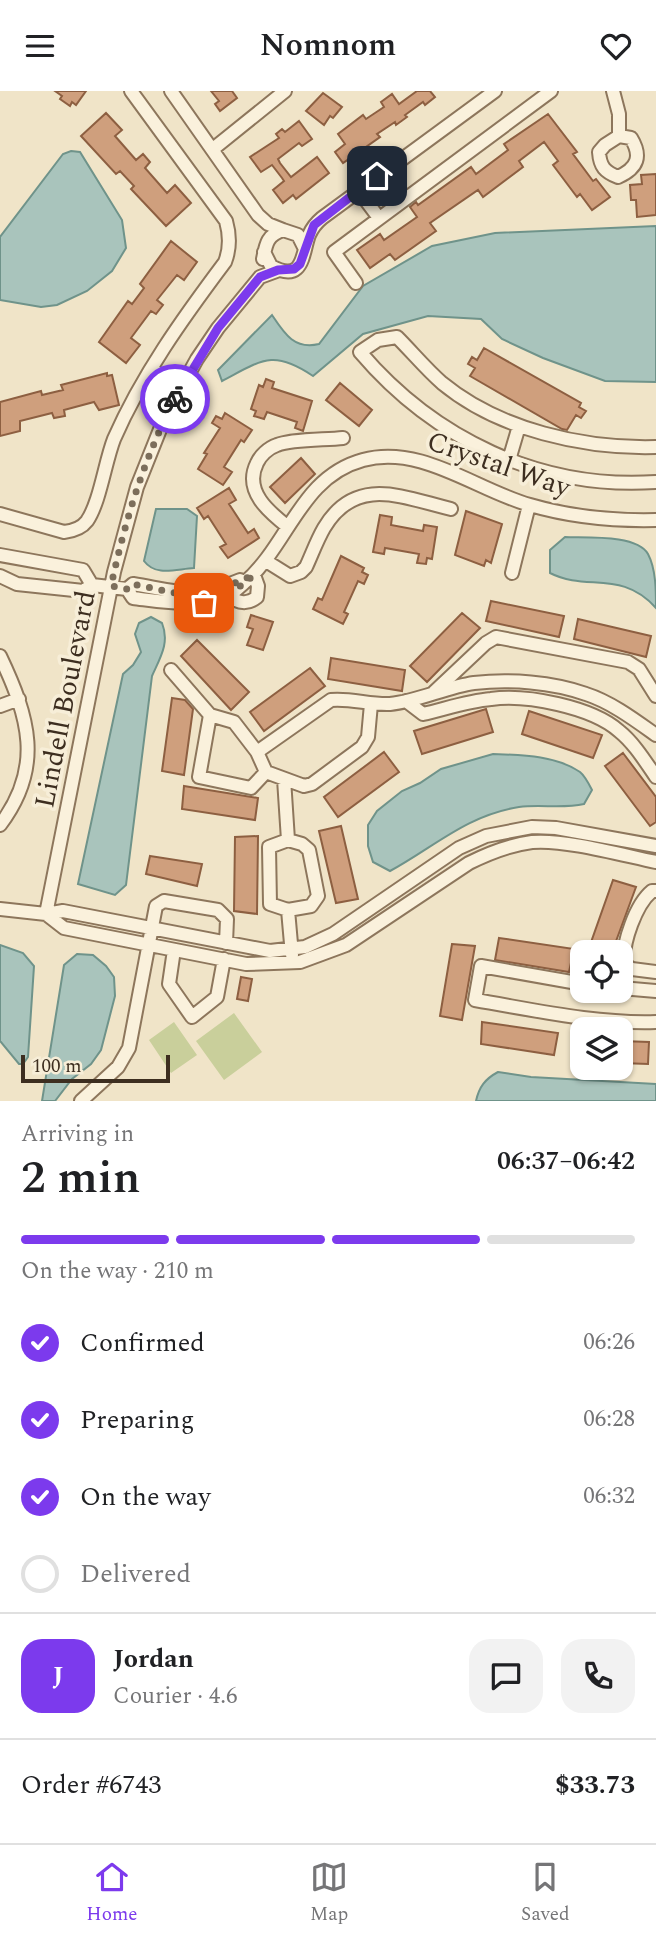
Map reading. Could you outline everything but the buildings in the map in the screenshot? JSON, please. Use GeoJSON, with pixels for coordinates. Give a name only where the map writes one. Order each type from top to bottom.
{"type":"FeatureCollection","features":[{"type":"Feature","properties":{"kind":"street"},"geometry":{"type":"LineString","coordinates":[[0,514],[64,532],[80,528],[90,515],[114,440],[151,369],[181,321],[225,262],[229,252],[226,221],[131,91]]}},
{"type":"Feature","properties":{"kind":"street"},"geometry":{"type":"LineString","coordinates":[[171,91],[258,215],[268,224],[298,235],[305,249]]}},
{"type":"Feature","properties":{"kind":"street"},"geometry":{"type":"LineString","coordinates":[[213,149],[285,91]]}},
{"type":"Feature","properties":{"kind":"street"},"geometry":{"type":"LineString","coordinates":[[260,277],[265,248],[275,232],[314,225],[495,91]]}},
{"type":"Feature","properties":{"kind":"street"},"geometry":{"type":"LineString","coordinates":[[356,283],[334,251],[551,91]]}},
{"type":"Feature","properties":{"kind":"street"},"geometry":{"type":"LineString","coordinates":[[613,91],[619,114],[618,136]]}},
{"type":"Feature","properties":{"kind":"street"},"geometry":{"type":"LineString","coordinates":[[358,190],[379,218]]}},
{"type":"Feature","properties":{"kind":"street"},"geometry":{"type":"LineString","coordinates":[[258,215],[271,266],[278,270],[286,271],[300,264],[314,225]]}},
{"type":"Feature","properties":{"kind":"street","name":"Lindell Boulevard"},"geometry":{"type":"LineString","coordinates":[[46,914],[111,586],[137,487],[150,451],[181,387],[218,328],[260,277],[278,270]]}},
{"type":"Feature","properties":{"kind":"street"},"geometry":{"type":"LineString","coordinates":[[656,447],[629,448],[586,442],[519,426],[483,409],[443,384],[397,337],[378,340],[360,352],[381,377],[439,424],[469,443],[509,460],[556,475],[584,480],[656,482]]}},
{"type":"Feature","properties":{"kind":"street"},"geometry":{"type":"LineString","coordinates":[[151,369],[181,387]]}},
{"type":"Feature","properties":{"kind":"street"},"geometry":{"type":"LineString","coordinates":[[509,460],[519,426]]}},
{"type":"Feature","properties":{"kind":"street"},"geometry":{"type":"LineString","coordinates":[[288,527],[267,510],[255,490],[253,479],[259,459],[276,445],[343,438]]}},
{"type":"Feature","properties":{"kind":"street","name":"Crystal Way"},"geometry":{"type":"LineString","coordinates":[[0,578],[17,584],[83,591],[92,585],[111,586],[127,589],[133,598],[150,600],[204,603],[228,596],[254,575],[266,561],[309,495],[325,478],[349,465],[379,457],[402,457],[425,463],[529,505],[591,517],[656,520]]}},
{"type":"Feature","properties":{"kind":"street"},"geometry":{"type":"LineString","coordinates":[[266,561],[290,576],[301,572],[325,527],[334,516],[353,500],[369,493],[385,493],[451,509]]}},
{"type":"Feature","properties":{"kind":"street"},"geometry":{"type":"LineString","coordinates":[[512,572],[529,505]]}},
{"type":"Feature","properties":{"kind":"street"},"geometry":{"type":"LineString","coordinates":[[0,578],[2,556],[83,570],[92,585]]}},
{"type":"Feature","properties":{"kind":"street","name":"Crystal Way"},"geometry":{"type":"LineString","coordinates":[[127,589],[132,584],[184,594],[201,593],[254,575]]}},
{"type":"Feature","properties":{"kind":"street","name":"Crystal Way"},"geometry":{"type":"LineString","coordinates":[[228,596],[239,603],[247,603],[257,597],[258,586],[254,575]]}},
{"type":"Feature","properties":{"kind":"street"},"geometry":{"type":"LineString","coordinates":[[432,694],[485,643],[496,637],[628,661],[639,669],[656,696]]}},
{"type":"Feature","properties":{"kind":"street"},"geometry":{"type":"LineString","coordinates":[[0,656],[24,713],[28,754],[25,776],[13,808],[0,825]]}},
{"type":"Feature","properties":{"kind":"street"},"geometry":{"type":"LineString","coordinates":[[172,670],[210,715],[234,722],[257,752],[266,772],[304,786],[312,784],[362,747],[368,737],[371,704]]}},
{"type":"Feature","properties":{"kind":"street"},"geometry":{"type":"LineString","coordinates":[[257,752],[331,700],[344,699],[371,704],[406,701],[473,683],[520,682],[587,694],[631,717],[656,735]]}},
{"type":"Feature","properties":{"kind":"street"},"geometry":{"type":"LineString","coordinates":[[406,701],[423,714],[491,698],[516,698],[587,712],[610,723],[621,732],[656,777]]}},
{"type":"Feature","properties":{"kind":"street"},"geometry":{"type":"LineString","coordinates":[[0,706],[19,699]]}},
{"type":"Feature","properties":{"kind":"street"},"geometry":{"type":"LineString","coordinates":[[210,715],[199,777],[251,788],[266,772]]}},
{"type":"Feature","properties":{"kind":"street"},"geometry":{"type":"LineString","coordinates":[[284,779],[288,840]]}},
{"type":"Feature","properties":{"kind":"street"},"geometry":{"type":"LineString","coordinates":[[46,914],[64,928],[246,964],[292,955],[332,934],[459,848],[486,836],[532,827],[556,828],[656,846]]}},
{"type":"Feature","properties":{"kind":"street"},"geometry":{"type":"LineString","coordinates":[[288,840],[302,843],[309,851],[318,896],[312,906],[288,910],[270,904],[269,847],[288,840]]}},
{"type":"Feature","properties":{"kind":"street"},"geometry":{"type":"LineString","coordinates":[[0,909],[46,914],[63,911],[292,955],[320,956],[346,946],[375,926],[387,927],[401,918],[412,902],[469,863],[492,852],[533,842],[558,843],[656,862]]}},
{"type":"Feature","properties":{"kind":"street"},"geometry":{"type":"LineString","coordinates":[[633,989],[655,991],[656,971],[632,969],[624,964],[623,950],[643,898],[656,891]]}},
{"type":"Feature","properties":{"kind":"street"},"geometry":{"type":"LineString","coordinates":[[82,1101],[118,1067],[129,1048],[156,906],[164,901],[218,910],[227,919],[226,943]]}},
{"type":"Feature","properties":{"kind":"street"},"geometry":{"type":"LineString","coordinates":[[288,910],[292,955]]}},
{"type":"Feature","properties":{"kind":"street"},"geometry":{"type":"LineString","coordinates":[[366,911],[375,926]]}},
{"type":"Feature","properties":{"kind":"street"},"geometry":{"type":"LineString","coordinates":[[174,950],[169,984],[192,1017],[217,997],[224,959]]}},
{"type":"Feature","properties":{"kind":"street"},"geometry":{"type":"LineString","coordinates":[[570,982],[481,966],[475,1000],[598,1020],[656,1022]]}},
{"type":"Feature","properties":{"kind":"green space"},"geometry":{"type":"Polygon","coordinates":[[[234,1013],[262,1052],[224,1080],[196,1041],[234,1013]]]}},
{"type":"Feature","properties":{"kind":"green space"},"geometry":{"type":"Polygon","coordinates":[[[174,1022],[197,1055],[171,1073],[149,1040],[174,1022]]]}},
{"type":"Feature","properties":{"kind":"water"},"geometry":{"type":"Polygon","coordinates":[[[80,152],[122,220],[126,248],[112,271],[87,291],[57,305],[41,307],[0,300],[0,237],[63,154],[80,152]]]}},
{"type":"Feature","properties":{"kind":"water"},"geometry":{"type":"Polygon","coordinates":[[[656,226],[656,382],[605,381],[543,358],[502,339],[481,319],[428,316],[363,334],[313,376],[288,362],[277,360],[258,363],[222,381],[218,370],[272,315],[291,339],[303,345],[319,344],[363,286],[432,246],[495,233],[656,226]]]}},
{"type":"Feature","properties":{"kind":"water"},"geometry":{"type":"Polygon","coordinates":[[[156,509],[187,509],[197,516],[194,568],[160,571],[144,561],[156,509]]]}},
{"type":"Feature","properties":{"kind":"water"},"geometry":{"type":"Polygon","coordinates":[[[565,537],[610,538],[642,548],[653,566],[656,608],[630,589],[577,581],[550,573],[550,550],[565,537]]]}},
{"type":"Feature","properties":{"kind":"water"},"geometry":{"type":"Polygon","coordinates":[[[151,617],[162,623],[165,637],[161,657],[152,676],[126,885],[115,895],[78,884],[123,674],[141,652],[135,634],[139,623],[151,617]]]}},
{"type":"Feature","properties":{"kind":"water"},"geometry":{"type":"Polygon","coordinates":[[[493,754],[538,757],[560,762],[580,772],[592,790],[584,804],[519,807],[483,817],[451,833],[390,871],[373,862],[368,846],[368,825],[377,811],[402,791],[441,769],[493,754]]]}},
{"type":"Feature","properties":{"kind":"water"},"geometry":{"type":"Polygon","coordinates":[[[0,945],[23,953],[34,966],[28,1057],[23,1064],[19,1064],[0,1041],[0,945]]]}},
{"type":"Feature","properties":{"kind":"water"},"geometry":{"type":"Polygon","coordinates":[[[77,954],[93,955],[106,966],[114,977],[115,996],[101,1050],[91,1064],[72,1079],[55,1101],[42,1101],[64,965],[77,954]]]}},
{"type":"Feature","properties":{"kind":"water"},"geometry":{"type":"Polygon","coordinates":[[[498,1072],[570,1080],[656,1084],[656,1101],[476,1101],[483,1084],[498,1072]]]}},
{"type":"Feature","properties":{"kind":"way so far"},"geometry":{"type":"LineString","coordinates":[[175,399],[150,451],[137,487],[111,586],[127,589],[132,584],[184,594],[201,593],[254,575],[228,596],[204,603]]}},
{"type":"Feature","properties":{"kind":"route"},"geometry":{"type":"LineString","coordinates":[[175,399],[218,328],[260,277],[278,270],[294,269],[300,264],[314,225],[377,176]]}}]}
